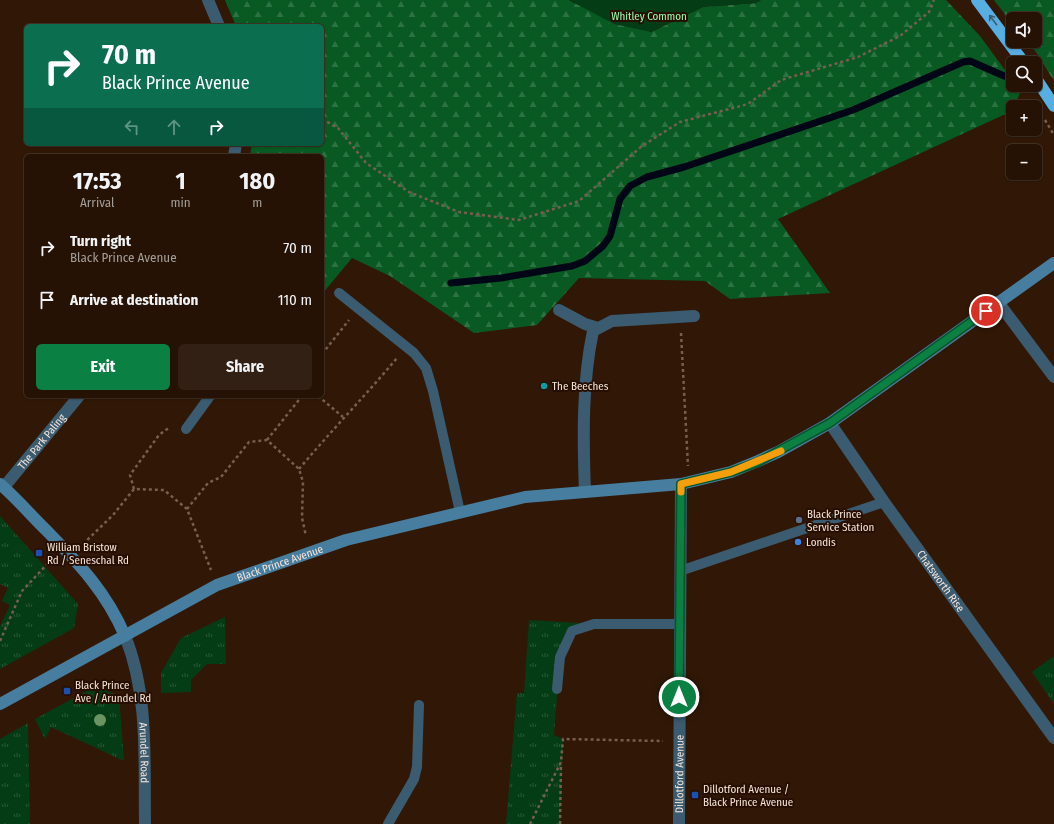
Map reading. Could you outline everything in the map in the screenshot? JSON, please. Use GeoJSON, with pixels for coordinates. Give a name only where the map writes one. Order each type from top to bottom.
{"type":"FeatureCollection","features":[{"type":"Feature","properties":{"kind":"highway"},"geometry":{"type":"LineString","coordinates":[[977,0],[1019,56]]}},
{"type":"Feature","properties":{"kind":"highway"},"geometry":{"type":"LineString","coordinates":[[1042,88],[1054,106]]}},
{"type":"Feature","properties":{"kind":"street"},"geometry":{"type":"LineString","coordinates":[[208,0],[219,24]]}},
{"type":"Feature","properties":{"kind":"street","name":"Black Prince Avenue"},"geometry":{"type":"LineString","coordinates":[[0,704],[217,585],[346,540],[525,496],[685,483],[731,472],[758,462],[830,423],[1054,263]]}},
{"type":"Feature","properties":{"kind":"street"},"geometry":{"type":"LineString","coordinates":[[998,302],[1054,377]]}},
{"type":"Feature","properties":{"kind":"street"},"geometry":{"type":"LineString","coordinates":[[559,310],[585,324],[598,328]]}},
{"type":"Feature","properties":{"kind":"street"},"geometry":{"type":"LineString","coordinates":[[584,492],[583,433],[590,347],[594,331],[612,322],[694,316]]}},
{"type":"Feature","properties":{"kind":"street","name":"The Park Paling"},"geometry":{"type":"LineString","coordinates":[[2,486],[77,398]]}},
{"type":"Feature","properties":{"kind":"street","name":"Chatsworth Rise"},"geometry":{"type":"LineString","coordinates":[[830,423],[884,502],[1054,738]]}},
{"type":"Feature","properties":{"kind":"street","name":"Dillotford Avenue"},"geometry":{"type":"LineString","coordinates":[[678,824],[680,571],[685,483]]}},
{"type":"Feature","properties":{"kind":"street"},"geometry":{"type":"LineString","coordinates":[[2,486],[67,552],[99,588],[111,604],[125,636]]}},
{"type":"Feature","properties":{"kind":"street","name":"Arundel Road"},"geometry":{"type":"LineString","coordinates":[[125,636],[138,673],[143,716],[145,824]]}},
{"type":"Feature","properties":{"kind":"lane"},"geometry":{"type":"LineString","coordinates":[[339,293],[406,347],[426,368],[433,391],[460,512]]}},
{"type":"Feature","properties":{"kind":"lane"},"geometry":{"type":"LineString","coordinates":[[186,429],[209,398]]}},
{"type":"Feature","properties":{"kind":"lane"},"geometry":{"type":"LineString","coordinates":[[680,571],[884,502]]}},
{"type":"Feature","properties":{"kind":"lane"},"geometry":{"type":"LineString","coordinates":[[557,689],[560,657],[572,631],[594,624],[679,624]]}},
{"type":"Feature","properties":{"kind":"lane"},"geometry":{"type":"LineString","coordinates":[[388,824],[414,779],[417,767],[419,705]]}},
{"type":"Feature","properties":{"kind":"path"},"geometry":{"type":"LineString","coordinates":[[324,120],[338,128],[366,163],[408,192],[459,212],[519,220],[579,201],[642,146],[680,122],[748,104],[781,80],[858,57],[900,36],[929,12],[934,0]]}},
{"type":"Feature","properties":{"kind":"path"},"geometry":{"type":"LineString","coordinates":[[324,351],[358,308]]}},
{"type":"Feature","properties":{"kind":"path"},"geometry":{"type":"LineString","coordinates":[[680,317],[685,483]]}},
{"type":"Feature","properties":{"kind":"path"},"geometry":{"type":"LineString","coordinates":[[299,469],[343,417],[352,410],[406,347]]}},
{"type":"Feature","properties":{"kind":"path"},"geometry":{"type":"LineString","coordinates":[[187,509],[208,483],[221,477],[249,442],[267,440],[300,398]]}},
{"type":"Feature","properties":{"kind":"path"},"geometry":{"type":"LineString","coordinates":[[320,398],[343,417]]}},
{"type":"Feature","properties":{"kind":"path"},"geometry":{"type":"LineString","coordinates":[[134,489],[130,475],[159,435],[171,427],[186,429]]}},
{"type":"Feature","properties":{"kind":"path"},"geometry":{"type":"LineString","coordinates":[[267,440],[299,469],[303,482],[302,518],[310,552]]}},
{"type":"Feature","properties":{"kind":"path"},"geometry":{"type":"LineString","coordinates":[[134,489],[164,490],[187,509],[217,585]]}},
{"type":"Feature","properties":{"kind":"path"},"geometry":{"type":"LineString","coordinates":[[0,641],[22,591],[112,515],[134,489]]}},
{"type":"Feature","properties":{"kind":"path"},"geometry":{"type":"LineString","coordinates":[[560,824],[563,739],[679,741]]}},
{"type":"Feature","properties":{"kind":"path"},"geometry":{"type":"LineString","coordinates":[[530,824],[561,762]]}},
{"type":"Feature","properties":{"kind":"green space"},"geometry":{"type":"Polygon","coordinates":[[[225,0],[569,0],[651,32],[703,7],[756,3],[761,0],[946,0],[980,36],[1006,71],[1006,92],[1021,92],[1017,100],[1006,100],[1006,114],[778,219],[830,293],[730,299],[705,281],[579,278],[537,325],[474,333],[390,276],[352,258],[324,292],[324,154],[250,154],[252,146],[324,146],[324,24],[235,24],[225,0]]]}},
{"type":"Feature","properties":{"kind":"green space","name":"Whitley Common"},"geometry":{"type":"Polygon","coordinates":[[[569,0],[761,0],[756,3],[703,7],[651,32],[614,24],[569,0]]]}},
{"type":"Feature","properties":{"kind":"green space"},"geometry":{"type":"Polygon","coordinates":[[[994,0],[1054,0],[1054,81],[1042,62],[1042,56],[1038,56],[1032,48],[1042,48],[1042,12],[1006,12],[1006,16],[994,0]]]}},
{"type":"Feature","properties":{"kind":"green space"},"geometry":{"type":"Polygon","coordinates":[[[0,516],[78,604],[74,628],[0,669],[0,626],[10,605],[2,601],[8,588],[0,584],[0,516]]]}},
{"type":"Feature","properties":{"kind":"green space"},"geometry":{"type":"Polygon","coordinates":[[[225,617],[226,664],[207,664],[191,680],[191,692],[161,693],[161,673],[181,638],[225,617]]]}},
{"type":"Feature","properties":{"kind":"green space"},"geometry":{"type":"Polygon","coordinates":[[[529,620],[594,624],[572,631],[560,657],[554,735],[563,739],[560,824],[506,824],[517,693],[524,693],[529,620]]]}},
{"type":"Feature","properties":{"kind":"green space"},"geometry":{"type":"Polygon","coordinates":[[[1054,656],[1054,704],[1032,672],[1054,656]]]}},
{"type":"Feature","properties":{"kind":"green space"},"geometry":{"type":"Polygon","coordinates":[[[96,686],[119,696],[124,761],[51,727],[45,739],[35,719],[96,686]]]}},
{"type":"Feature","properties":{"kind":"green space"},"geometry":{"type":"Polygon","coordinates":[[[28,723],[30,824],[0,824],[0,739],[28,723]]]}},
{"type":"Feature","properties":{"kind":"waterway"},"geometry":{"type":"LineString","coordinates":[[451,283],[501,278],[572,266],[585,261],[603,246],[610,236],[620,199],[630,186],[647,177],[684,167],[853,110],[963,62],[970,61],[1004,76]]}},
{"type":"Feature","properties":{"kind":"slow traffic"},"geometry":{"type":"LineString","coordinates":[[681,492],[681,484],[731,472],[758,462],[781,451]]}},
{"type":"Feature","properties":{"kind":"place","name":"The Beeches"},"geometry":{"type":"Point","coordinates":[544,386]}},
{"type":"Feature","properties":{"kind":"place","name":"Black Prince Service Station"},"geometry":{"type":"Point","coordinates":[799,520]}},
{"type":"Feature","properties":{"kind":"place","name":"Londis"},"geometry":{"type":"Point","coordinates":[798,542]}},
{"type":"Feature","properties":{"kind":"place","name":"William Bristow Rd / Seneschal Rd"},"geometry":{"type":"Point","coordinates":[39,553]}},
{"type":"Feature","properties":{"kind":"place","name":"Black Prince Ave / Arundel Rd"},"geometry":{"type":"Point","coordinates":[67,691]}},
{"type":"Feature","properties":{"kind":"place","name":"Dillotford Avenue / Black Prince Avenue"},"geometry":{"type":"Point","coordinates":[695,795]}},
{"type":"Feature","properties":{"kind":"route"},"geometry":{"type":"LineString","coordinates":[[679,697],[681,484],[731,472],[758,462],[830,423],[986,311]]}}]}
